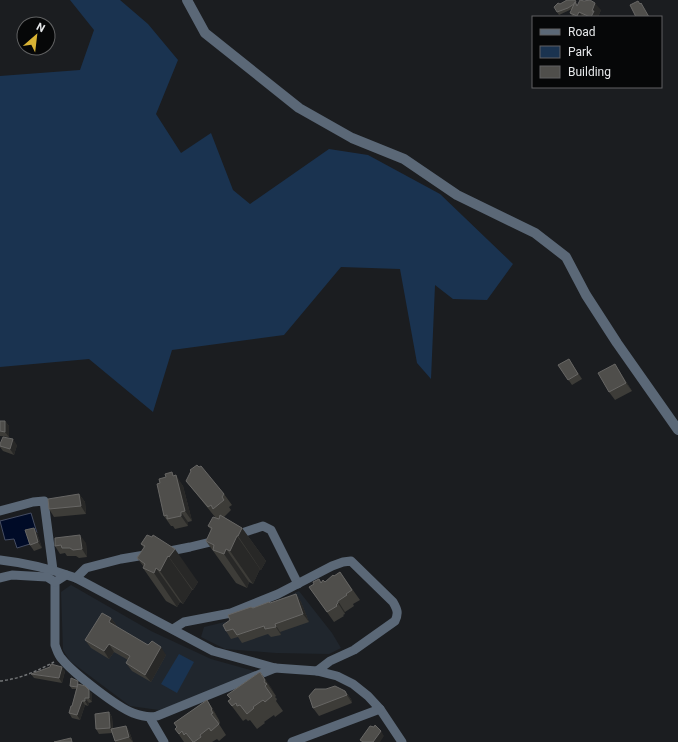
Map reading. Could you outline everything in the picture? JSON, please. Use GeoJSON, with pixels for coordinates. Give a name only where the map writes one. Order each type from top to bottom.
{"type":"FeatureCollection","features":[{"type":"Feature","properties":{"kind":"street"},"geometry":{"type":"LineString","coordinates":[[187,0],[205,33],[299,108],[352,138],[404,159],[457,195],[535,233],[566,257],[586,295],[613,337],[678,430]]}},
{"type":"Feature","properties":{"kind":"street"},"geometry":{"type":"LineString","coordinates":[[0,512],[33,502],[44,501],[53,570]]}},
{"type":"Feature","properties":{"kind":"street"},"geometry":{"type":"LineString","coordinates":[[76,578],[86,568],[121,559],[221,540],[263,526],[271,530],[298,584]]}},
{"type":"Feature","properties":{"kind":"street"},"geometry":{"type":"LineString","coordinates":[[0,560],[25,563],[76,578],[213,651],[275,668],[317,671],[336,676],[353,684],[368,696],[380,709],[402,742]]}},
{"type":"Feature","properties":{"kind":"street"},"geometry":{"type":"LineString","coordinates":[[173,629],[184,622],[231,613],[278,594],[337,564],[351,561],[393,602],[398,616],[395,621],[354,650],[330,661],[317,671]]}},
{"type":"Feature","properties":{"kind":"street"},"geometry":{"type":"LineString","coordinates":[[55,582],[66,575]]}},
{"type":"Feature","properties":{"kind":"street"},"geometry":{"type":"LineString","coordinates":[[0,578],[12,576],[48,577],[55,582]]}},
{"type":"Feature","properties":{"kind":"street"},"geometry":{"type":"LineString","coordinates":[[55,582],[55,645],[62,659],[79,675],[120,707],[133,713],[150,718],[157,716],[275,668]]}},
{"type":"Feature","properties":{"kind":"street"},"geometry":{"type":"LineString","coordinates":[[292,742],[380,709]]}},
{"type":"Feature","properties":{"kind":"street"},"geometry":{"type":"LineString","coordinates":[[150,718],[164,742]]}},
{"type":"Feature","properties":{"kind":"path"},"geometry":{"type":"LineString","coordinates":[[0,682],[14,679],[36,671],[62,659]]}},
{"type":"Feature","properties":{"kind":"shaded area"},"geometry":{"type":"Polygon","coordinates":[[[31,513],[37,533],[28,536],[30,544],[17,548],[14,539],[5,540],[0,521],[31,513]]]}},
{"type":"Feature","properties":{"kind":"shaded area"},"geometry":{"type":"Polygon","coordinates":[[[71,585],[151,631],[211,659],[254,671],[244,680],[159,710],[130,706],[70,661],[63,650],[61,592],[71,585]]]}},
{"type":"Feature","properties":{"kind":"shaded area"},"geometry":{"type":"Polygon","coordinates":[[[299,591],[332,633],[341,648],[329,654],[276,653],[225,649],[201,637],[204,627],[229,621],[228,618],[253,611],[299,591]]]}},
{"type":"Feature","properties":{"kind":"green space"},"geometry":{"type":"Polygon","coordinates":[[[70,0],[120,0],[148,24],[178,60],[156,114],[181,153],[211,133],[233,190],[250,204],[329,149],[368,155],[440,194],[513,264],[487,300],[453,299],[435,285],[431,379],[417,363],[400,269],[341,267],[284,335],[172,350],[153,412],[89,359],[0,367],[0,76],[80,70],[94,30],[70,0]]]}},
{"type":"Feature","properties":{"kind":"green space"},"geometry":{"type":"Polygon","coordinates":[[[179,654],[194,662],[177,693],[161,684],[179,654]]]}},
{"type":"Feature","properties":{"kind":"building"},"geometry":{"type":"Polygon","coordinates":[[[567,0],[575,0],[576,2],[568,8],[557,12],[554,7],[558,3],[560,4],[567,0]]]}},
{"type":"Feature","properties":{"kind":"building"},"geometry":{"type":"Polygon","coordinates":[[[580,0],[590,0],[595,3],[592,16],[579,12],[577,16],[570,13],[575,2],[577,6],[580,0]]]}},
{"type":"Feature","properties":{"kind":"building"},"geometry":{"type":"Polygon","coordinates":[[[638,1],[640,4],[641,3],[648,16],[636,16],[630,5],[638,1]]]}},
{"type":"Feature","properties":{"kind":"building"},"geometry":{"type":"Polygon","coordinates":[[[569,359],[578,374],[568,380],[558,365],[569,359]]]}},
{"type":"Feature","properties":{"kind":"building"},"geometry":{"type":"Polygon","coordinates":[[[615,364],[626,383],[609,392],[598,373],[615,364]]]}},
{"type":"Feature","properties":{"kind":"building"},"geometry":{"type":"Polygon","coordinates":[[[0,421],[5,421],[5,432],[0,431],[0,421]]]}},
{"type":"Feature","properties":{"kind":"building"},"geometry":{"type":"Polygon","coordinates":[[[3,437],[13,439],[10,449],[0,446],[3,437]]]}},
{"type":"Feature","properties":{"kind":"building"},"geometry":{"type":"Polygon","coordinates":[[[197,465],[199,467],[201,466],[224,494],[222,497],[224,500],[213,509],[211,505],[208,507],[186,481],[191,471],[190,470],[197,465]]]}},
{"type":"Feature","properties":{"kind":"building"},"geometry":{"type":"Polygon","coordinates":[[[172,472],[173,476],[176,475],[185,511],[181,512],[181,516],[167,519],[167,515],[164,516],[157,484],[160,483],[159,479],[166,477],[165,474],[172,472]]]}},
{"type":"Feature","properties":{"kind":"building"},"geometry":{"type":"Polygon","coordinates":[[[79,494],[81,506],[49,509],[48,499],[79,494]]]}},
{"type":"Feature","properties":{"kind":"building"},"geometry":{"type":"Polygon","coordinates":[[[220,515],[242,528],[230,551],[226,549],[224,554],[213,550],[214,545],[206,541],[212,528],[208,526],[213,517],[219,519],[220,515]]]}},
{"type":"Feature","properties":{"kind":"building"},"geometry":{"type":"Polygon","coordinates":[[[34,528],[38,542],[30,545],[25,530],[34,528]]]}},
{"type":"Feature","properties":{"kind":"building"},"geometry":{"type":"Polygon","coordinates":[[[80,535],[82,549],[73,550],[70,548],[62,548],[61,545],[55,546],[55,538],[80,535]]]}},
{"type":"Feature","properties":{"kind":"building"},"geometry":{"type":"Polygon","coordinates":[[[147,535],[152,537],[153,535],[175,549],[169,557],[168,556],[160,571],[156,568],[154,573],[143,568],[145,564],[137,558],[145,546],[141,544],[147,535]]]}},
{"type":"Feature","properties":{"kind":"building"},"geometry":{"type":"Polygon","coordinates":[[[340,572],[352,590],[338,601],[337,606],[327,612],[309,587],[314,584],[313,582],[319,579],[321,583],[323,580],[325,582],[333,575],[334,576],[340,572]]]}},
{"type":"Feature","properties":{"kind":"building"},"geometry":{"type":"Polygon","coordinates":[[[296,594],[303,614],[275,624],[276,627],[265,629],[264,626],[237,635],[233,629],[226,631],[223,625],[230,620],[228,615],[296,594]]]}},
{"type":"Feature","properties":{"kind":"building"},"geometry":{"type":"Polygon","coordinates":[[[102,613],[111,618],[109,622],[148,645],[152,641],[161,647],[145,675],[126,663],[130,656],[109,644],[104,651],[85,640],[102,613]]]}},
{"type":"Feature","properties":{"kind":"building"},"geometry":{"type":"Polygon","coordinates":[[[51,664],[62,667],[59,678],[31,674],[50,667],[51,664]]]}},
{"type":"Feature","properties":{"kind":"building"},"geometry":{"type":"Polygon","coordinates":[[[260,672],[265,680],[264,682],[267,684],[265,686],[272,696],[265,702],[263,700],[253,707],[254,708],[247,714],[240,705],[237,706],[236,703],[232,706],[228,701],[231,699],[227,695],[260,672]]]}},
{"type":"Feature","properties":{"kind":"building"},"geometry":{"type":"Polygon","coordinates":[[[71,678],[78,681],[77,687],[70,686],[71,678]]]}},
{"type":"Feature","properties":{"kind":"building"},"geometry":{"type":"Polygon","coordinates":[[[78,684],[85,686],[89,690],[89,698],[85,698],[85,701],[82,701],[77,715],[69,713],[78,684]]]}},
{"type":"Feature","properties":{"kind":"building"},"geometry":{"type":"Polygon","coordinates":[[[335,686],[345,691],[347,695],[313,708],[309,696],[315,689],[326,689],[335,686]]]}},
{"type":"Feature","properties":{"kind":"building"},"geometry":{"type":"Polygon","coordinates":[[[207,700],[212,709],[211,710],[213,713],[211,714],[219,724],[211,731],[209,728],[200,735],[201,737],[193,742],[186,733],[184,735],[182,731],[179,734],[175,729],[177,727],[174,723],[207,700]]]}},
{"type":"Feature","properties":{"kind":"building"},"geometry":{"type":"Polygon","coordinates":[[[109,712],[110,728],[96,729],[95,714],[109,712]]]}},
{"type":"Feature","properties":{"kind":"building"},"geometry":{"type":"Polygon","coordinates":[[[375,725],[381,731],[373,742],[363,742],[360,740],[370,726],[374,727],[375,725]]]}},
{"type":"Feature","properties":{"kind":"building"},"geometry":{"type":"Polygon","coordinates":[[[126,726],[129,737],[115,741],[111,729],[126,726]]]}},
{"type":"Feature","properties":{"kind":"building"},"geometry":{"type":"Polygon","coordinates":[[[71,738],[72,742],[54,742],[71,738]]]}}]}
